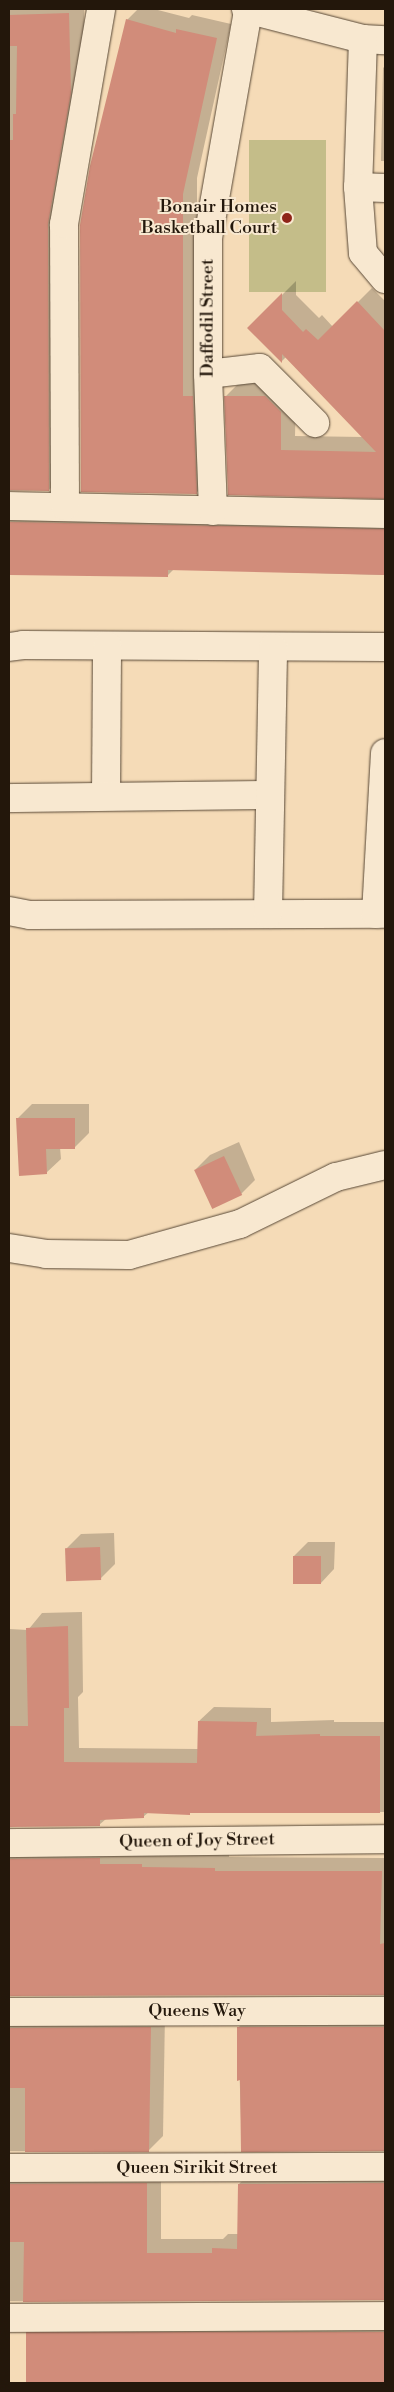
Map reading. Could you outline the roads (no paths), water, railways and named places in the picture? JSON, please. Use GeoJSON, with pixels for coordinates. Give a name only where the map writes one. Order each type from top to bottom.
{"type":"FeatureCollection","features":[{"type":"Feature","properties":{"kind":"street"},"geometry":{"type":"LineString","coordinates":[[65,506],[64,224],[101,9]]}},
{"type":"Feature","properties":{"kind":"street"},"geometry":{"type":"LineString","coordinates":[[247,9],[374,39],[358,187],[362,253],[385,279]]}},
{"type":"Feature","properties":{"kind":"street","name":"Daffodil Street"},"geometry":{"type":"LineString","coordinates":[[213,511],[208,374],[208,238],[247,9]]}},
{"type":"Feature","properties":{"kind":"street"},"geometry":{"type":"LineString","coordinates":[[358,187],[385,188]]}},
{"type":"Feature","properties":{"kind":"street"},"geometry":{"type":"LineString","coordinates":[[208,374],[260,368],[315,423]]}},
{"type":"Feature","properties":{"kind":"street"},"geometry":{"type":"LineString","coordinates":[[9,506],[384,514]]}},
{"type":"Feature","properties":{"kind":"street"},"geometry":{"type":"LineString","coordinates":[[106,796],[107,646]]}},
{"type":"Feature","properties":{"kind":"street"},"geometry":{"type":"LineString","coordinates":[[9,647],[385,647]]}},
{"type":"Feature","properties":{"kind":"street"},"geometry":{"type":"LineString","coordinates":[[268,914],[273,648]]}},
{"type":"Feature","properties":{"kind":"street"},"geometry":{"type":"LineString","coordinates":[[9,910],[30,915],[381,914],[385,753]]}},
{"type":"Feature","properties":{"kind":"street"},"geometry":{"type":"LineString","coordinates":[[9,798],[270,795]]}},
{"type":"Feature","properties":{"kind":"street"},"geometry":{"type":"LineString","coordinates":[[9,1248],[46,1254],[129,1255],[240,1224],[336,1177],[385,1165]]}},
{"type":"Feature","properties":{"kind":"street","name":"Queen of Joy Street"},"geometry":{"type":"LineString","coordinates":[[9,1843],[385,1839]]}},
{"type":"Feature","properties":{"kind":"street","name":"Queens Way"},"geometry":{"type":"LineString","coordinates":[[9,2012],[385,2011]]}},
{"type":"Feature","properties":{"kind":"street","name":"Queen Sirikit Street"},"geometry":{"type":"LineString","coordinates":[[9,2168],[385,2168]]}},
{"type":"Feature","properties":{"kind":"street"},"geometry":{"type":"LineString","coordinates":[[9,2318],[385,2316]]}},
{"type":"Feature","properties":{"kind":"place","name":"Bonair Homes Basketball Court"},"geometry":{"type":"Point","coordinates":[287,218]}}]}
